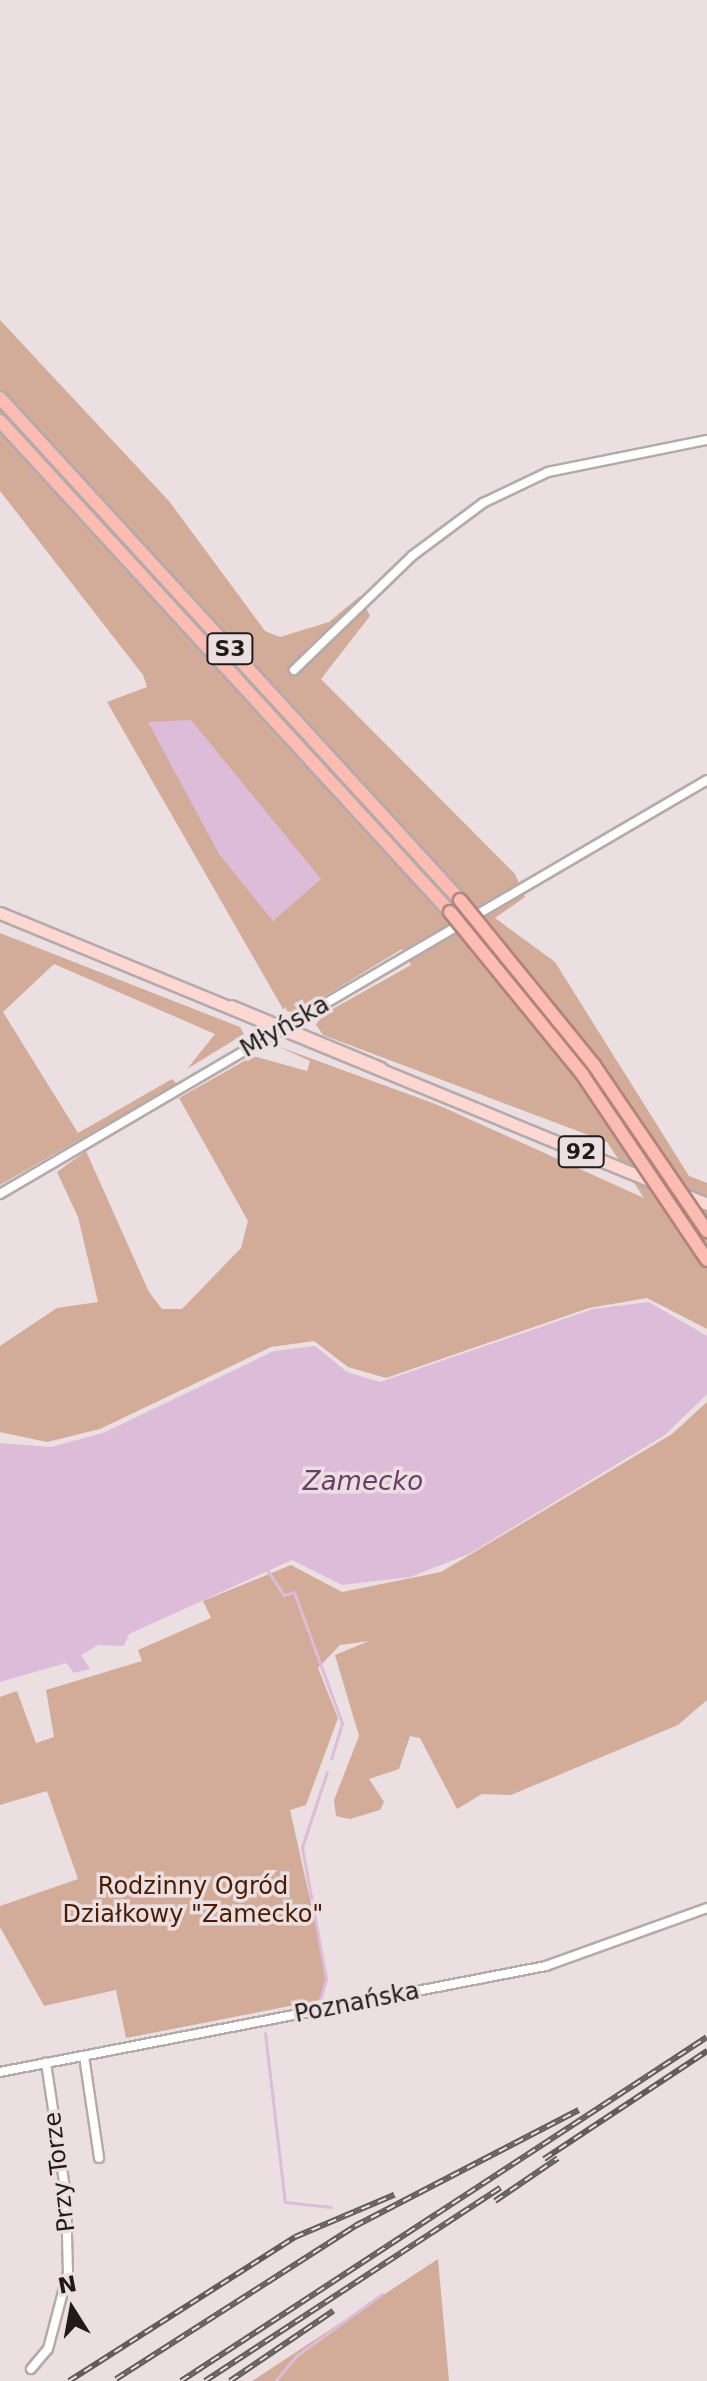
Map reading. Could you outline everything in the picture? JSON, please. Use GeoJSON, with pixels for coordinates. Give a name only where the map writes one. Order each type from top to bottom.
{"type":"FeatureCollection","features":[{"type":"Feature","properties":{"kind":"highway","name":"S3"},"geometry":{"type":"LineString","coordinates":[[0,398],[460,900],[594,1065],[707,1231]]}},
{"type":"Feature","properties":{"kind":"highway","name":"S3"},"geometry":{"type":"LineString","coordinates":[[0,421],[450,912],[607,1109],[707,1260]]}},
{"type":"Feature","properties":{"kind":"main road","name":"92"},"geometry":{"type":"LineString","coordinates":[[0,913],[707,1204]]}},
{"type":"Feature","properties":{"kind":"street"},"geometry":{"type":"LineString","coordinates":[[294,670],[412,556],[483,503],[548,472],[707,440]]}},
{"type":"Feature","properties":{"kind":"street","name":"Młyńska"},"geometry":{"type":"LineString","coordinates":[[0,1194],[707,780]]}},
{"type":"Feature","properties":{"kind":"street","name":"Poznańska"},"geometry":{"type":"LineString","coordinates":[[0,2072],[546,1966],[707,1908]]}},
{"type":"Feature","properties":{"kind":"street"},"geometry":{"type":"LineString","coordinates":[[84,2056],[99,2158]]}},
{"type":"Feature","properties":{"kind":"street","name":"Przy Torze"},"geometry":{"type":"LineString","coordinates":[[31,2369],[48,2349],[68,2273],[66,2195],[46,2063]]}},
{"type":"Feature","properties":{"kind":"green space"},"geometry":{"type":"Polygon","coordinates":[[[0,320],[169,501],[265,631],[280,637],[329,622],[360,596],[370,616],[321,679],[515,874],[525,897],[495,918],[555,962],[689,1176],[707,1183],[707,1329],[647,1298],[589,1308],[386,1378],[348,1367],[314,1341],[271,1347],[100,1429],[47,1442],[0,1432],[0,1346],[57,1308],[98,1302],[78,1217],[57,1172],[86,1151],[149,1292],[162,1309],[182,1309],[241,1248],[248,1221],[179,1098],[253,1056],[307,1071],[310,1061],[277,1046],[438,1105],[644,1198],[607,1142],[323,1035],[316,1025],[322,1015],[411,965],[402,949],[295,1014],[283,1009],[107,702],[147,687],[143,675],[0,491],[0,320]]]}},
{"type":"Feature","properties":{"kind":"green space"},"geometry":{"type":"Polygon","coordinates":[[[0,933],[240,1027],[244,1034],[187,1069],[215,1034],[54,964],[3,1012],[78,1133],[172,1079],[177,1084],[0,1185],[0,933]]]}},
{"type":"Feature","properties":{"kind":"green space","name":"Rodzinny Ogród Działkowy \"Zamecko\""},"geometry":{"type":"Polygon","coordinates":[[[707,1402],[707,1700],[678,1725],[511,1795],[482,1794],[457,1809],[420,1738],[410,1736],[399,1769],[369,1779],[384,1802],[380,1810],[350,1819],[336,1816],[334,1800],[359,1736],[335,1655],[369,1641],[340,1645],[318,1668],[338,1718],[306,1805],[290,1810],[328,1979],[321,2000],[126,2038],[116,1990],[44,2006],[0,1927],[0,1906],[78,1879],[47,1791],[0,1805],[0,1697],[17,1691],[36,1743],[54,1737],[46,1690],[142,1661],[138,1650],[211,1618],[203,1601],[291,1565],[342,1592],[441,1572],[672,1434],[707,1402]]]}},
{"type":"Feature","properties":{"kind":"green space"},"geometry":{"type":"Polygon","coordinates":[[[438,2259],[449,2381],[252,2381],[438,2259]]]}},
{"type":"Feature","properties":{"kind":"water"},"geometry":{"type":"Polygon","coordinates":[[[191,720],[321,879],[273,921],[219,854],[148,722],[191,720]]]}},
{"type":"Feature","properties":{"kind":"water","name":"Zamecko"},"geometry":{"type":"Polygon","coordinates":[[[649,1302],[707,1336],[707,1394],[665,1435],[469,1554],[410,1577],[342,1585],[292,1560],[129,1634],[124,1646],[98,1645],[81,1655],[90,1669],[74,1673],[66,1663],[0,1682],[0,1443],[51,1447],[103,1433],[274,1351],[315,1346],[347,1372],[380,1382],[593,1309],[649,1302]]]}},
{"type":"Feature","properties":{"kind":"waterway"},"geometry":{"type":"LineString","coordinates":[[267,1570],[284,1595],[294,1592],[342,1723],[331,1758]]}},
{"type":"Feature","properties":{"kind":"waterway"},"geometry":{"type":"LineString","coordinates":[[320,2000],[326,1979],[302,1847],[327,1772]]}},
{"type":"Feature","properties":{"kind":"waterway"},"geometry":{"type":"LineString","coordinates":[[265,2033],[285,2202],[331,2207]]}},
{"type":"Feature","properties":{"kind":"waterway"},"geometry":{"type":"LineString","coordinates":[[275,2381],[296,2356],[382,2294]]}},
{"type":"Feature","properties":{"kind":"railway"},"geometry":{"type":"LineString","coordinates":[[181,2381],[707,2037]]}},
{"type":"Feature","properties":{"kind":"railway"},"geometry":{"type":"LineString","coordinates":[[544,2159],[707,2051]]}},
{"type":"Feature","properties":{"kind":"railway"},"geometry":{"type":"LineString","coordinates":[[116,2379],[355,2226],[579,2110]]}},
{"type":"Feature","properties":{"kind":"railway"},"geometry":{"type":"LineString","coordinates":[[495,2201],[558,2158]]}},
{"type":"Feature","properties":{"kind":"railway"},"geometry":{"type":"LineString","coordinates":[[205,2381],[500,2188]]}},
{"type":"Feature","properties":{"kind":"railway"},"geometry":{"type":"LineString","coordinates":[[69,2381],[295,2237],[394,2195]]}},
{"type":"Feature","properties":{"kind":"railway"},"geometry":{"type":"LineString","coordinates":[[230,2381],[333,2311]]}}]}
